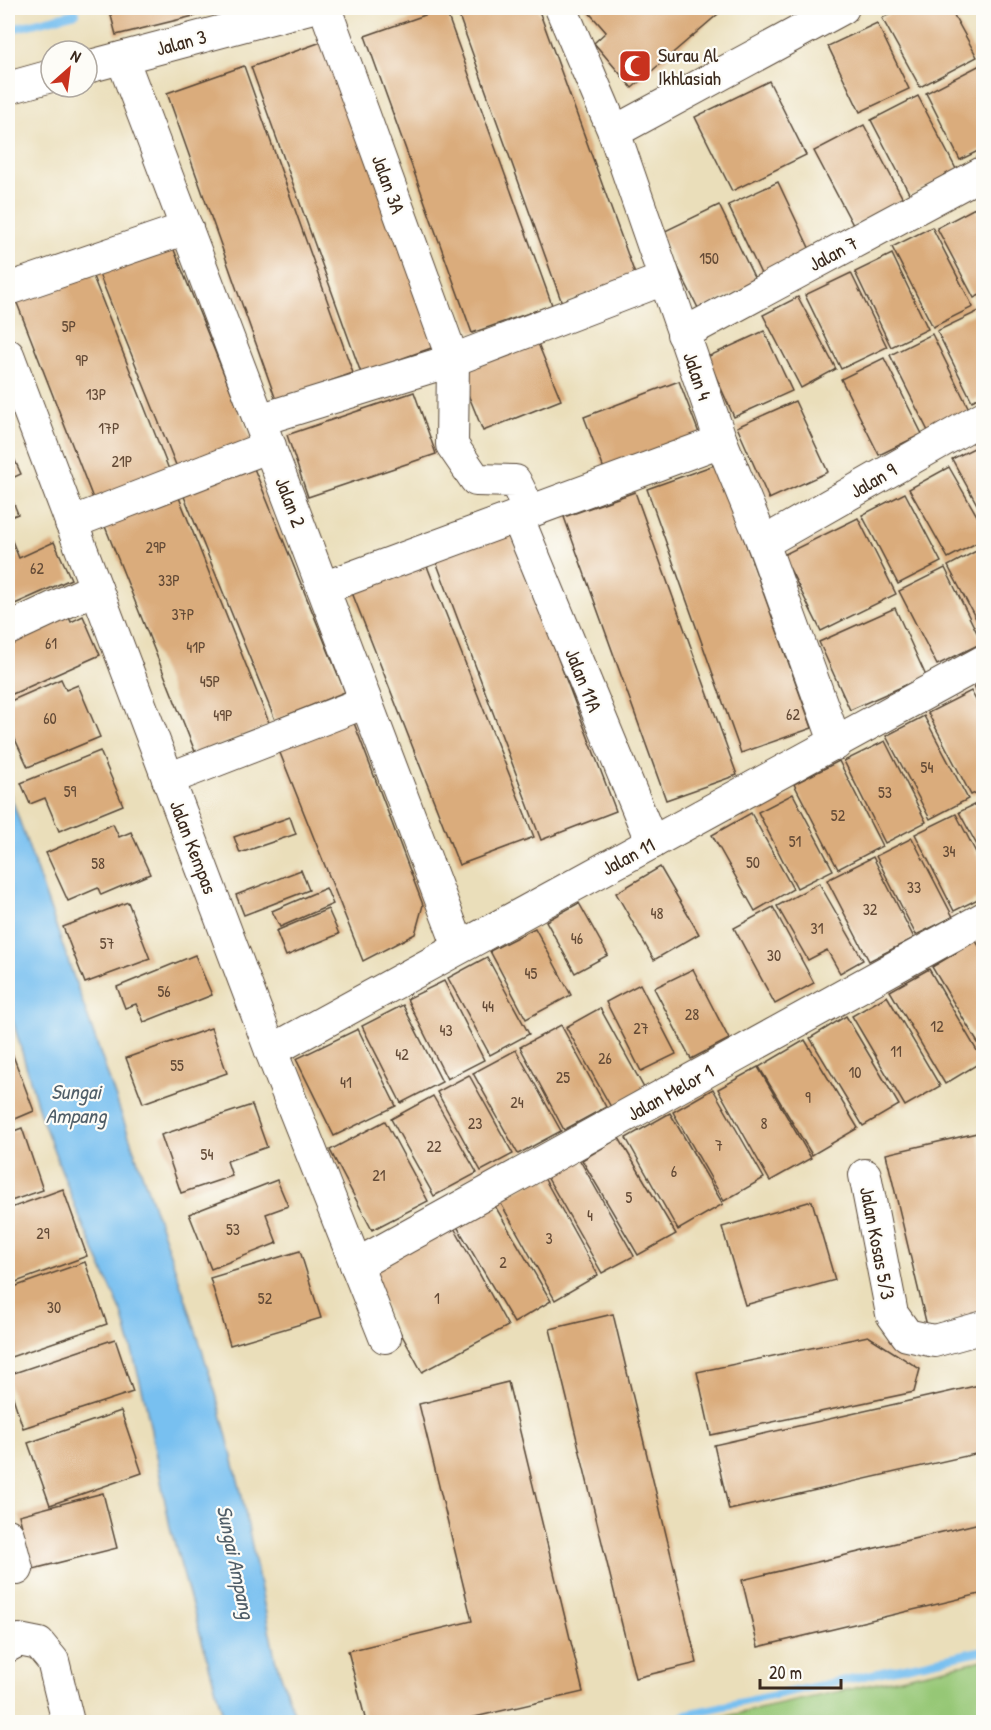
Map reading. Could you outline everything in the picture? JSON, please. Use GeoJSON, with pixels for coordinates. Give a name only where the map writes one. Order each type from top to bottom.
{"type":"FeatureCollection","features":[{"type":"Feature","properties":{"kind":"street","name":"Jalan 3"},"geometry":{"type":"LineString","coordinates":[[99,64],[309,8]]}},
{"type":"Feature","properties":{"kind":"street","name":"Jalan 3A"},"geometry":{"type":"LineString","coordinates":[[325,8],[453,360]]}},
{"type":"Feature","properties":{"kind":"street","name":"Jalan 4"},"geometry":{"type":"LineString","coordinates":[[561,8],[614,132],[721,441],[763,543],[836,744]]}},
{"type":"Feature","properties":{"kind":"street"},"geometry":{"type":"LineString","coordinates":[[614,132],[843,8]]}},
{"type":"Feature","properties":{"kind":"street","name":"Jalan 2"},"geometry":{"type":"LineString","coordinates":[[122,58],[459,947]]}},
{"type":"Feature","properties":{"kind":"street"},"geometry":{"type":"LineString","coordinates":[[8,88],[39,79]]}},
{"type":"Feature","properties":{"kind":"street","name":"Jalan 7"},"geometry":{"type":"LineString","coordinates":[[683,334],[984,172]]}},
{"type":"Feature","properties":{"kind":"street"},"geometry":{"type":"LineString","coordinates":[[8,289],[187,228]]}},
{"type":"Feature","properties":{"kind":"street"},"geometry":{"type":"LineString","coordinates":[[71,522],[265,433],[664,279]]}},
{"type":"Feature","properties":{"kind":"street","name":"Jalan Kempas"},"geometry":{"type":"LineString","coordinates":[[8,355],[272,1051],[385,1337]]}},
{"type":"Feature","properties":{"kind":"street","name":"Jalan 11A"},"geometry":{"type":"LineString","coordinates":[[453,360],[452,445],[476,480],[514,481],[523,513],[652,843]]}},
{"type":"Feature","properties":{"kind":"street","name":"Jalan 9"},"geometry":{"type":"LineString","coordinates":[[763,543],[984,417]]}},
{"type":"Feature","properties":{"kind":"street"},"geometry":{"type":"LineString","coordinates":[[323,588],[721,441]]}},
{"type":"Feature","properties":{"kind":"street"},"geometry":{"type":"LineString","coordinates":[[8,629],[96,588]]}},
{"type":"Feature","properties":{"kind":"street","name":"Jalan 11"},"geometry":{"type":"LineString","coordinates":[[272,1051],[984,662]]}},
{"type":"Feature","properties":{"kind":"street"},"geometry":{"type":"LineString","coordinates":[[168,779],[366,702]]}},
{"type":"Feature","properties":{"kind":"street","name":"Jalan Melor 1"},"geometry":{"type":"LineString","coordinates":[[356,1266],[984,918]]}},
{"type":"Feature","properties":{"kind":"street","name":"Jalan Kosas 5/3"},"geometry":{"type":"LineString","coordinates":[[865,1175],[892,1314],[907,1335],[934,1341],[984,1327]]}},
{"type":"Feature","properties":{"kind":"street"},"geometry":{"type":"LineString","coordinates":[[8,1535],[17,1569]]}},
{"type":"Feature","properties":{"kind":"street"},"geometry":{"type":"LineString","coordinates":[[13,1643],[39,1644],[53,1662],[68,1722]]}},
{"type":"Feature","properties":{"kind":"path"},"geometry":{"type":"LineString","coordinates":[[965,1722],[984,1719]]}},
{"type":"Feature","properties":{"kind":"green space"},"geometry":{"type":"Polygon","coordinates":[[[983,1660],[983,1722],[702,1722],[704,1721],[983,1660]]]}},
{"type":"Feature","properties":{"kind":"water","name":"Sungai Ampang"},"geometry":{"type":"Polygon","coordinates":[[[8,788],[185,1297],[216,1394],[241,1492],[275,1658],[297,1722],[225,1722],[170,1527],[145,1400],[122,1313],[78,1214],[40,1114],[8,1004],[8,788]]]}},
{"type":"Feature","properties":{"kind":"building"},"geometry":{"type":"Polygon","coordinates":[[[109,8],[226,8],[116,35],[109,8]]]}},
{"type":"Feature","properties":{"kind":"building"},"geometry":{"type":"Polygon","coordinates":[[[445,8],[552,305],[472,333],[365,36],[445,8]]]}},
{"type":"Feature","properties":{"kind":"building"},"geometry":{"type":"Polygon","coordinates":[[[473,8],[538,8],[636,277],[562,303],[458,13],[473,8]]]}},
{"type":"Feature","properties":{"kind":"building","name":"Surau Al Ikhlasiah"},"geometry":{"type":"Polygon","coordinates":[[[585,8],[725,8],[632,88],[594,43],[606,32],[585,8]]]}},
{"type":"Feature","properties":{"kind":"building"},"geometry":{"type":"Polygon","coordinates":[[[902,8],[950,8],[977,57],[920,87],[882,18],[902,8]]]}},
{"type":"Feature","properties":{"kind":"building"},"geometry":{"type":"Polygon","coordinates":[[[877,23],[909,89],[860,112],[828,46],[877,23]]]}},
{"type":"Feature","properties":{"kind":"building"},"geometry":{"type":"Polygon","coordinates":[[[327,40],[437,346],[361,373],[251,67],[327,40]]]}},
{"type":"Feature","properties":{"kind":"building"},"geometry":{"type":"Polygon","coordinates":[[[984,63],[984,148],[960,160],[926,93],[984,63]]]}},
{"type":"Feature","properties":{"kind":"building"},"geometry":{"type":"Polygon","coordinates":[[[244,66],[353,373],[276,400],[167,93],[244,66]]]}},
{"type":"Feature","properties":{"kind":"building"},"geometry":{"type":"Polygon","coordinates":[[[769,81],[806,155],[732,191],[695,117],[769,81]]]}},
{"type":"Feature","properties":{"kind":"building"},"geometry":{"type":"Polygon","coordinates":[[[918,96],[957,171],[910,195],[871,120],[918,96]]]}},
{"type":"Feature","properties":{"kind":"building"},"geometry":{"type":"Polygon","coordinates":[[[864,125],[903,199],[853,225],[814,151],[864,125]]]}},
{"type":"Feature","properties":{"kind":"building"},"geometry":{"type":"Polygon","coordinates":[[[778,182],[812,254],[763,278],[728,205],[778,182]]]}},
{"type":"Feature","properties":{"kind":"building"},"geometry":{"type":"Polygon","coordinates":[[[719,205],[757,283],[699,310],[661,233],[719,205]]]}},
{"type":"Feature","properties":{"kind":"building"},"geometry":{"type":"Polygon","coordinates":[[[975,208],[984,224],[984,293],[974,298],[937,228],[975,208]]]}},
{"type":"Feature","properties":{"kind":"building"},"geometry":{"type":"Polygon","coordinates":[[[932,227],[973,307],[933,327],[892,247],[932,227]]]}},
{"type":"Feature","properties":{"kind":"building"},"geometry":{"type":"Polygon","coordinates":[[[170,240],[251,441],[178,470],[97,269],[170,240]]]}},
{"type":"Feature","properties":{"kind":"building"},"geometry":{"type":"Polygon","coordinates":[[[892,254],[928,329],[891,347],[855,272],[892,254]]]}},
{"type":"Feature","properties":{"kind":"building"},"geometry":{"type":"Polygon","coordinates":[[[90,269],[170,472],[94,501],[15,298],[90,269]]]}},
{"type":"Feature","properties":{"kind":"building"},"geometry":{"type":"Polygon","coordinates":[[[851,273],[887,347],[841,369],[805,295],[851,273]]]}},
{"type":"Feature","properties":{"kind":"building"},"geometry":{"type":"Polygon","coordinates":[[[798,297],[836,369],[801,388],[763,315],[798,297]]]}},
{"type":"Feature","properties":{"kind":"building"},"geometry":{"type":"Polygon","coordinates":[[[979,311],[984,319],[984,395],[972,401],[937,331],[979,311]]]}},
{"type":"Feature","properties":{"kind":"building"},"geometry":{"type":"Polygon","coordinates":[[[764,331],[792,391],[734,417],[707,357],[764,331]]]}},
{"type":"Feature","properties":{"kind":"building"},"geometry":{"type":"Polygon","coordinates":[[[932,334],[970,411],[928,431],[890,355],[932,334]]]}},
{"type":"Feature","properties":{"kind":"building"},"geometry":{"type":"Polygon","coordinates":[[[537,341],[561,400],[483,431],[459,372],[537,341]]]}},
{"type":"Feature","properties":{"kind":"building"},"geometry":{"type":"Polygon","coordinates":[[[884,358],[922,434],[879,455],[841,379],[884,358]]]}},
{"type":"Feature","properties":{"kind":"building"},"geometry":{"type":"Polygon","coordinates":[[[679,381],[702,441],[607,477],[584,417],[679,381]]]}},
{"type":"Feature","properties":{"kind":"building"},"geometry":{"type":"Polygon","coordinates":[[[414,392],[436,454],[308,497],[287,435],[414,392]]]}},
{"type":"Feature","properties":{"kind":"building"},"geometry":{"type":"Polygon","coordinates":[[[795,401],[828,472],[769,499],[737,427],[795,401]]]}},
{"type":"Feature","properties":{"kind":"building"},"geometry":{"type":"Polygon","coordinates":[[[984,443],[984,517],[952,459],[984,443]]]}},
{"type":"Feature","properties":{"kind":"building"},"geometry":{"type":"Polygon","coordinates":[[[12,454],[21,474],[8,480],[8,456],[12,454]]]}},
{"type":"Feature","properties":{"kind":"building"},"geometry":{"type":"Polygon","coordinates":[[[251,461],[345,692],[275,720],[181,489],[251,461]]]}},
{"type":"Feature","properties":{"kind":"building"},"geometry":{"type":"Polygon","coordinates":[[[717,464],[812,728],[741,753],[647,489],[717,464]]]}},
{"type":"Feature","properties":{"kind":"building"},"geometry":{"type":"Polygon","coordinates":[[[949,467],[984,528],[984,539],[948,558],[909,489],[949,467]]]}},
{"type":"Feature","properties":{"kind":"building"},"geometry":{"type":"Polygon","coordinates":[[[8,489],[18,514],[8,518],[8,489]]]}},
{"type":"Feature","properties":{"kind":"building"},"geometry":{"type":"Polygon","coordinates":[[[176,490],[270,725],[196,754],[102,519],[176,490]]]}},
{"type":"Feature","properties":{"kind":"building"},"geometry":{"type":"Polygon","coordinates":[[[635,492],[737,775],[666,800],[564,517],[635,492]]]}},
{"type":"Feature","properties":{"kind":"building"},"geometry":{"type":"Polygon","coordinates":[[[905,493],[941,562],[898,584],[862,515],[905,493]]]}},
{"type":"Feature","properties":{"kind":"building"},"geometry":{"type":"Polygon","coordinates":[[[858,518],[896,594],[821,631],[783,555],[858,518]]]}},
{"type":"Feature","properties":{"kind":"building"},"geometry":{"type":"Polygon","coordinates":[[[509,529],[616,811],[541,840],[434,556],[509,529]]]}},
{"type":"Feature","properties":{"kind":"building"},"geometry":{"type":"Polygon","coordinates":[[[8,531],[19,558],[54,542],[71,579],[8,607],[8,531]]]}},
{"type":"Feature","properties":{"kind":"building"},"geometry":{"type":"Polygon","coordinates":[[[980,549],[984,555],[984,634],[948,566],[980,549]]]}},
{"type":"Feature","properties":{"kind":"building"},"geometry":{"type":"Polygon","coordinates":[[[425,561],[534,837],[459,865],[351,590],[425,561]]]}},
{"type":"Feature","properties":{"kind":"building"},"geometry":{"type":"Polygon","coordinates":[[[945,568],[982,643],[937,665],[899,591],[945,568]]]}},
{"type":"Feature","properties":{"kind":"building"},"geometry":{"type":"Polygon","coordinates":[[[64,606],[71,622],[83,616],[100,655],[8,696],[8,631],[64,606]]]}},
{"type":"Feature","properties":{"kind":"building"},"geometry":{"type":"Polygon","coordinates":[[[895,608],[926,676],[850,710],[819,642],[895,608]]]}},
{"type":"Feature","properties":{"kind":"building"},"geometry":{"type":"Polygon","coordinates":[[[61,679],[66,690],[78,685],[100,737],[28,767],[13,735],[8,737],[8,702],[61,679]]]}},
{"type":"Feature","properties":{"kind":"building"},"geometry":{"type":"Polygon","coordinates":[[[984,682],[984,705],[974,687],[984,682]]]}},
{"type":"Feature","properties":{"kind":"building"},"geometry":{"type":"Polygon","coordinates":[[[971,691],[984,715],[984,789],[971,795],[928,713],[971,691]]]}},
{"type":"Feature","properties":{"kind":"building"},"geometry":{"type":"Polygon","coordinates":[[[351,715],[423,905],[415,934],[363,961],[276,743],[351,715]]]}},
{"type":"Feature","properties":{"kind":"building"},"geometry":{"type":"Polygon","coordinates":[[[924,716],[968,799],[930,819],[886,736],[924,716]]]}},
{"type":"Feature","properties":{"kind":"building"},"geometry":{"type":"Polygon","coordinates":[[[885,741],[926,822],[885,843],[844,761],[885,741]]]}},
{"type":"Feature","properties":{"kind":"building"},"geometry":{"type":"Polygon","coordinates":[[[100,751],[123,805],[59,831],[45,798],[30,804],[21,783],[100,751]]]}},
{"type":"Feature","properties":{"kind":"building"},"geometry":{"type":"Polygon","coordinates":[[[839,761],[882,846],[838,869],[794,784],[839,761]]]}},
{"type":"Feature","properties":{"kind":"building"},"geometry":{"type":"Polygon","coordinates":[[[793,794],[833,870],[797,888],[758,812],[793,794]]]}},
{"type":"Feature","properties":{"kind":"building"},"geometry":{"type":"Polygon","coordinates":[[[984,800],[984,858],[959,812],[984,800]]]}},
{"type":"Feature","properties":{"kind":"building"},"geometry":{"type":"Polygon","coordinates":[[[751,813],[793,889],[755,911],[712,835],[751,813]]]}},
{"type":"Feature","properties":{"kind":"building"},"geometry":{"type":"Polygon","coordinates":[[[956,814],[984,868],[984,896],[954,911],[915,834],[956,814]]]}},
{"type":"Feature","properties":{"kind":"building"},"geometry":{"type":"Polygon","coordinates":[[[290,817],[296,834],[240,853],[234,837],[290,817]]]}},
{"type":"Feature","properties":{"kind":"building"},"geometry":{"type":"Polygon","coordinates":[[[113,824],[119,837],[131,832],[150,874],[101,895],[98,888],[68,901],[46,853],[113,824]]]}},
{"type":"Feature","properties":{"kind":"building"},"geometry":{"type":"Polygon","coordinates":[[[912,838],[953,917],[916,935],[876,856],[912,838]]]}},
{"type":"Feature","properties":{"kind":"building"},"geometry":{"type":"Polygon","coordinates":[[[873,857],[914,938],[869,961],[827,880],[873,857]]]}},
{"type":"Feature","properties":{"kind":"building"},"geometry":{"type":"Polygon","coordinates":[[[660,867],[699,934],[654,960],[616,893],[660,867]]]}},
{"type":"Feature","properties":{"kind":"building"},"geometry":{"type":"Polygon","coordinates":[[[301,870],[309,890],[244,915],[236,895],[301,870]]]}},
{"type":"Feature","properties":{"kind":"building"},"geometry":{"type":"Polygon","coordinates":[[[819,883],[863,960],[840,973],[827,950],[808,960],[777,906],[819,883]]]}},
{"type":"Feature","properties":{"kind":"building"},"geometry":{"type":"Polygon","coordinates":[[[326,888],[333,904],[280,927],[272,911],[326,888]]]}},
{"type":"Feature","properties":{"kind":"building"},"geometry":{"type":"Polygon","coordinates":[[[128,902],[150,959],[85,983],[63,927],[128,902]]]}},
{"type":"Feature","properties":{"kind":"building"},"geometry":{"type":"Polygon","coordinates":[[[579,903],[608,955],[575,973],[546,921],[579,903]]]}},
{"type":"Feature","properties":{"kind":"building"},"geometry":{"type":"Polygon","coordinates":[[[773,907],[814,983],[775,1004],[734,928],[773,907]]]}},
{"type":"Feature","properties":{"kind":"building"},"geometry":{"type":"Polygon","coordinates":[[[328,909],[339,934],[286,956],[276,931],[328,909]]]}},
{"type":"Feature","properties":{"kind":"building"},"geometry":{"type":"Polygon","coordinates":[[[535,928],[571,995],[526,1019],[490,951],[535,928]]]}},
{"type":"Feature","properties":{"kind":"building"},"geometry":{"type":"Polygon","coordinates":[[[976,941],[984,954],[984,1053],[932,967],[976,941]]]}},
{"type":"Feature","properties":{"kind":"building"},"geometry":{"type":"Polygon","coordinates":[[[195,955],[212,995],[144,1022],[136,1004],[125,1008],[117,987],[195,955]]]}},
{"type":"Feature","properties":{"kind":"building"},"geometry":{"type":"Polygon","coordinates":[[[487,957],[529,1034],[490,1055],[448,978],[487,957]]]}},
{"type":"Feature","properties":{"kind":"building"},"geometry":{"type":"Polygon","coordinates":[[[693,969],[729,1039],[691,1059],[654,988],[693,969]]]}},
{"type":"Feature","properties":{"kind":"building"},"geometry":{"type":"Polygon","coordinates":[[[929,969],[983,1061],[945,1084],[890,991],[929,969]]]}},
{"type":"Feature","properties":{"kind":"building"},"geometry":{"type":"Polygon","coordinates":[[[444,981],[484,1060],[447,1079],[407,999],[444,981]]]}},
{"type":"Feature","properties":{"kind":"building"},"geometry":{"type":"Polygon","coordinates":[[[640,984],[676,1054],[641,1071],[606,1002],[640,984]]]}},
{"type":"Feature","properties":{"kind":"building"},"geometry":{"type":"Polygon","coordinates":[[[887,996],[940,1086],[905,1106],[852,1016],[887,996]]]}},
{"type":"Feature","properties":{"kind":"building"},"geometry":{"type":"Polygon","coordinates":[[[403,1005],[442,1082],[401,1103],[362,1026],[403,1005]]]}},
{"type":"Feature","properties":{"kind":"building"},"geometry":{"type":"Polygon","coordinates":[[[600,1008],[644,1088],[611,1107],[566,1027],[600,1008]]]}},
{"type":"Feature","properties":{"kind":"building"},"geometry":{"type":"Polygon","coordinates":[[[846,1016],[899,1105],[863,1126],[810,1038],[846,1016]]]}},
{"type":"Feature","properties":{"kind":"building"},"geometry":{"type":"Polygon","coordinates":[[[561,1025],[606,1107],[564,1130],[520,1047],[561,1025]]]}},
{"type":"Feature","properties":{"kind":"building"},"geometry":{"type":"Polygon","coordinates":[[[211,1028],[227,1073],[143,1103],[126,1058],[211,1028]]]}},
{"type":"Feature","properties":{"kind":"building"},"geometry":{"type":"Polygon","coordinates":[[[358,1029],[396,1106],[334,1136],[296,1059],[358,1029]]]}},
{"type":"Feature","properties":{"kind":"building"},"geometry":{"type":"Polygon","coordinates":[[[805,1040],[858,1128],[812,1155],[759,1067],[805,1040]]]}},
{"type":"Feature","properties":{"kind":"building"},"geometry":{"type":"Polygon","coordinates":[[[516,1050],[561,1131],[518,1154],[473,1073],[516,1050]]]}},
{"type":"Feature","properties":{"kind":"building"},"geometry":{"type":"Polygon","coordinates":[[[12,1053],[34,1111],[8,1122],[8,1055],[12,1053]]]}},
{"type":"Feature","properties":{"kind":"building"},"geometry":{"type":"Polygon","coordinates":[[[758,1067],[811,1158],[770,1181],[718,1089],[758,1067]]]}},
{"type":"Feature","properties":{"kind":"building"},"geometry":{"type":"Polygon","coordinates":[[[469,1075],[513,1154],[481,1171],[437,1092],[469,1075]]]}},
{"type":"Feature","properties":{"kind":"building"},"geometry":{"type":"Polygon","coordinates":[[[713,1089],[764,1178],[724,1201],[673,1112],[713,1089]]]}},
{"type":"Feature","properties":{"kind":"building"},"geometry":{"type":"Polygon","coordinates":[[[433,1096],[477,1173],[434,1196],[391,1119],[433,1096]]]}},
{"type":"Feature","properties":{"kind":"building"},"geometry":{"type":"Polygon","coordinates":[[[252,1105],[267,1147],[227,1161],[232,1176],[181,1193],[161,1135],[252,1105]]]}},
{"type":"Feature","properties":{"kind":"building"},"geometry":{"type":"Polygon","coordinates":[[[670,1113],[723,1204],[678,1230],[626,1138],[670,1113]]]}},
{"type":"Feature","properties":{"kind":"building"},"geometry":{"type":"Polygon","coordinates":[[[385,1121],[428,1201],[372,1230],[330,1150],[385,1121]]]}},
{"type":"Feature","properties":{"kind":"building"},"geometry":{"type":"Polygon","coordinates":[[[22,1128],[43,1190],[8,1202],[8,1133],[22,1128]]]}},
{"type":"Feature","properties":{"kind":"building"},"geometry":{"type":"Polygon","coordinates":[[[977,1133],[984,1158],[984,1313],[927,1326],[886,1154],[977,1133]]]}},
{"type":"Feature","properties":{"kind":"building"},"geometry":{"type":"Polygon","coordinates":[[[619,1138],[676,1234],[638,1255],[582,1160],[619,1138]]]}},
{"type":"Feature","properties":{"kind":"building"},"geometry":{"type":"Polygon","coordinates":[[[578,1157],[634,1256],[602,1273],[546,1175],[578,1157]]]}},
{"type":"Feature","properties":{"kind":"building"},"geometry":{"type":"Polygon","coordinates":[[[543,1176],[598,1275],[555,1300],[499,1200],[543,1176]]]}},
{"type":"Feature","properties":{"kind":"building"},"geometry":{"type":"Polygon","coordinates":[[[277,1180],[288,1206],[266,1214],[277,1243],[211,1269],[189,1214],[277,1180]]]}},
{"type":"Feature","properties":{"kind":"building"},"geometry":{"type":"Polygon","coordinates":[[[63,1189],[87,1256],[8,1285],[8,1209],[63,1189]]]}},
{"type":"Feature","properties":{"kind":"building"},"geometry":{"type":"Polygon","coordinates":[[[492,1201],[551,1301],[514,1323],[455,1223],[492,1201]]]}},
{"type":"Feature","properties":{"kind":"building"},"geometry":{"type":"Polygon","coordinates":[[[812,1201],[835,1280],[745,1305],[722,1227],[812,1201]]]}},
{"type":"Feature","properties":{"kind":"building"},"geometry":{"type":"Polygon","coordinates":[[[452,1224],[508,1326],[422,1372],[366,1269],[452,1224]]]}},
{"type":"Feature","properties":{"kind":"building"},"geometry":{"type":"Polygon","coordinates":[[[300,1251],[321,1318],[230,1345],[210,1278],[300,1251]]]}},
{"type":"Feature","properties":{"kind":"building"},"geometry":{"type":"Polygon","coordinates":[[[85,1262],[107,1324],[8,1358],[8,1289],[85,1262]]]}},
{"type":"Feature","properties":{"kind":"building"},"geometry":{"type":"Polygon","coordinates":[[[613,1314],[697,1663],[635,1678],[550,1329],[613,1314]]]}},
{"type":"Feature","properties":{"kind":"building"},"geometry":{"type":"Polygon","coordinates":[[[868,1336],[920,1369],[914,1392],[711,1435],[697,1372],[868,1336]]]}},
{"type":"Feature","properties":{"kind":"building"},"geometry":{"type":"Polygon","coordinates":[[[115,1339],[133,1392],[23,1428],[8,1382],[8,1375],[115,1339]]]}},
{"type":"Feature","properties":{"kind":"building"},"geometry":{"type":"Polygon","coordinates":[[[508,1382],[583,1692],[453,1722],[366,1722],[348,1651],[472,1621],[419,1404],[508,1382]]]}},
{"type":"Feature","properties":{"kind":"building"},"geometry":{"type":"Polygon","coordinates":[[[984,1384],[984,1452],[729,1510],[714,1445],[984,1384]]]}},
{"type":"Feature","properties":{"kind":"building"},"geometry":{"type":"Polygon","coordinates":[[[121,1411],[142,1473],[50,1505],[28,1443],[121,1411]]]}},
{"type":"Feature","properties":{"kind":"building"},"geometry":{"type":"Polygon","coordinates":[[[103,1493],[117,1548],[33,1569],[19,1515],[103,1493]]]}},
{"type":"Feature","properties":{"kind":"building"},"geometry":{"type":"Polygon","coordinates":[[[984,1522],[984,1593],[758,1647],[742,1580],[984,1522]]]}},
{"type":"Feature","properties":{"kind":"waterway"},"geometry":{"type":"LineString","coordinates":[[8,30],[76,13]]}},
{"type":"Feature","properties":{"kind":"waterway"},"geometry":{"type":"LineString","coordinates":[[675,1722],[687,1714],[984,1650]]}},
{"type":"Feature","properties":{"kind":"place","name":"Surau Al Ikhlasiah"},"geometry":{"type":"Point","coordinates":[635,66]}}]}
